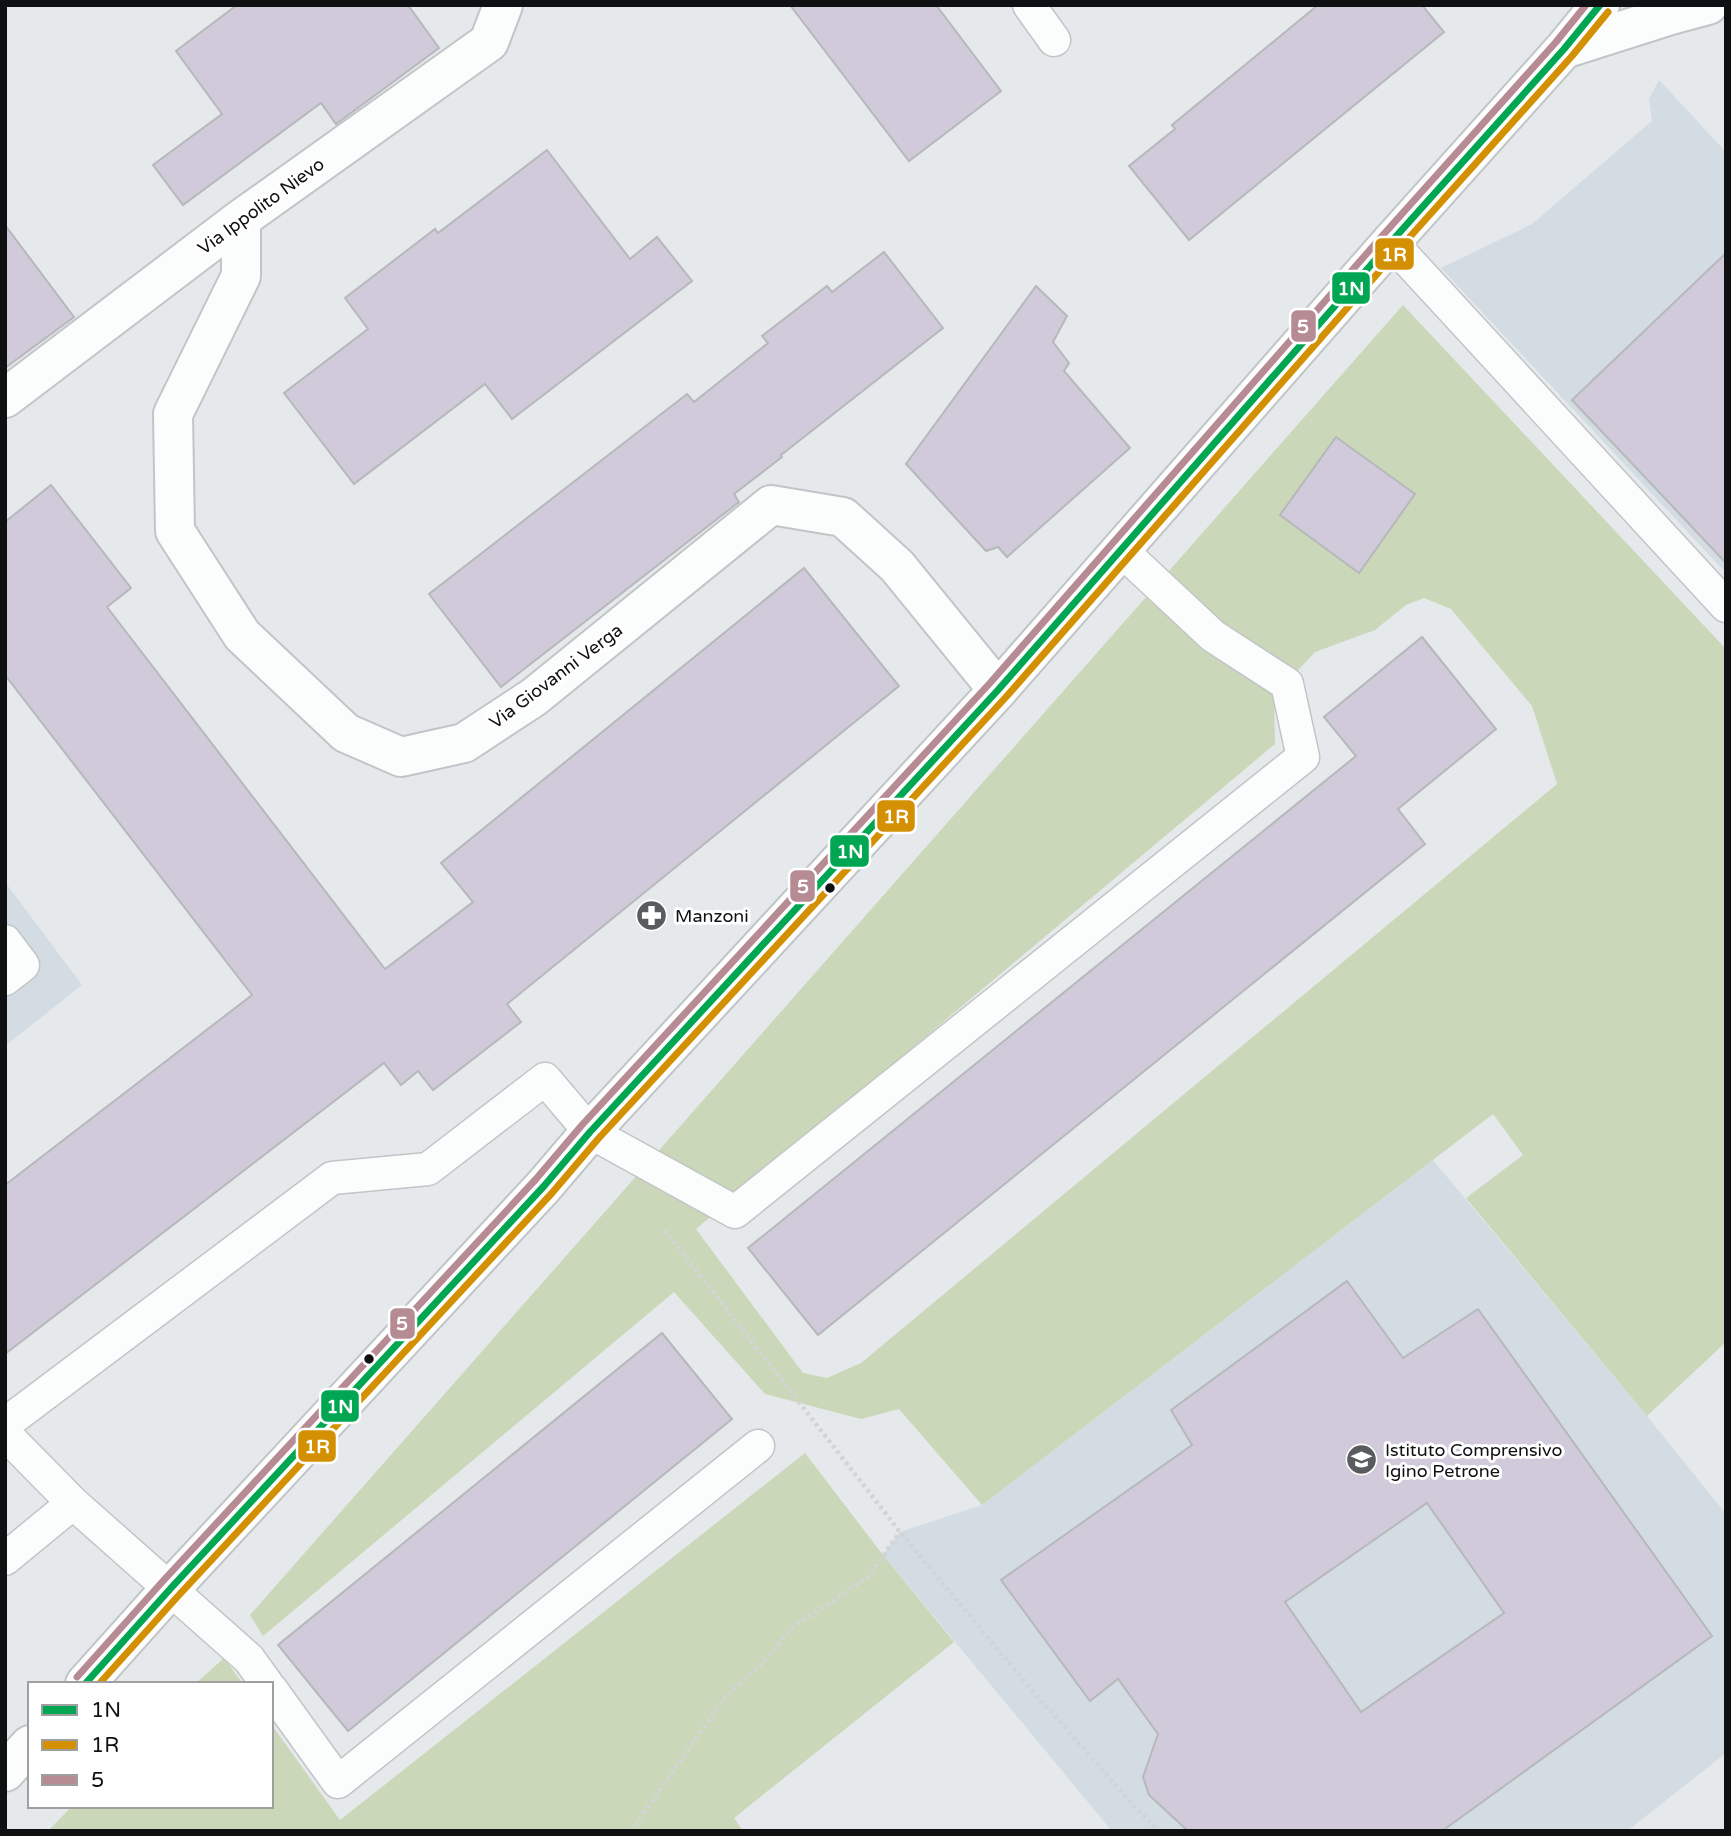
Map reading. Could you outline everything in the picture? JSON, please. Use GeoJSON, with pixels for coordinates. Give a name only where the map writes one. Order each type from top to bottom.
{"type":"FeatureCollection","features":[{"type":"Feature","properties":{"kind":"street","name":"Via Ippolito Nievo"},"geometry":{"type":"LineString","coordinates":[[5,398],[241,219],[489,42],[503,5]]}},
{"type":"Feature","properties":{"kind":"street"},"geometry":{"type":"LineString","coordinates":[[87,1682],[998,690],[1600,5]]}},
{"type":"Feature","properties":{"kind":"street"},"geometry":{"type":"LineString","coordinates":[[1564,49],[1709,5]]}},
{"type":"Feature","properties":{"kind":"street","name":"Via Giovanni Verga"},"geometry":{"type":"LineString","coordinates":[[241,219],[241,276],[173,414],[175,531],[242,635],[346,733],[401,757],[464,743],[534,697],[771,505],[844,517],[897,566],[998,690]]}},
{"type":"Feature","properties":{"kind":"street"},"geometry":{"type":"LineString","coordinates":[[5,1772],[28,1747]]}},
{"type":"Feature","properties":{"kind":"lane"},"geometry":{"type":"LineString","coordinates":[[1029,5],[1054,40]]}},
{"type":"Feature","properties":{"kind":"lane"},"geometry":{"type":"LineString","coordinates":[[1391,242],[1726,606]]}},
{"type":"Feature","properties":{"kind":"lane"},"geometry":{"type":"LineString","coordinates":[[5,1424],[332,1178],[428,1170],[545,1079],[590,1132],[735,1212],[1303,757],[1287,684],[1213,636],[1121,550]]}},
{"type":"Feature","properties":{"kind":"lane"},"geometry":{"type":"LineString","coordinates":[[5,942],[23,965],[5,979]]}},
{"type":"Feature","properties":{"kind":"lane"},"geometry":{"type":"LineString","coordinates":[[5,1434],[73,1503],[249,1659],[266,1682]]}},
{"type":"Feature","properties":{"kind":"lane"},"geometry":{"type":"LineString","coordinates":[[273,1692],[338,1782],[758,1446]]}},
{"type":"Feature","properties":{"kind":"lane"},"geometry":{"type":"LineString","coordinates":[[5,1559],[73,1503]]}},
{"type":"Feature","properties":{"kind":"path"},"geometry":{"type":"LineString","coordinates":[[660,1223],[900,1532],[1030,1688],[1159,1831]]}},
{"type":"Feature","properties":{"kind":"path"},"geometry":{"type":"LineString","coordinates":[[631,1831],[725,1697],[760,1665],[792,1628],[868,1577],[900,1532]]}},
{"type":"Feature","properties":{"kind":"shaded area"},"geometry":{"type":"Polygon","coordinates":[[[1659,80],[1726,152],[1726,573],[1441,268],[1532,224],[1652,121],[1649,99],[1659,80]]]}},
{"type":"Feature","properties":{"kind":"shaded area"},"geometry":{"type":"Polygon","coordinates":[[[5,882],[82,985],[5,1046],[5,882]]]}},
{"type":"Feature","properties":{"kind":"shaded area","name":"Istituto Comprensivo Igino Petrone"},"geometry":{"type":"Polygon","coordinates":[[[1433,1160],[1726,1514],[1726,1753],[1627,1831],[1112,1831],[883,1555],[900,1532],[982,1505],[1433,1160]]]}},
{"type":"Feature","properties":{"kind":"green space"},"geometry":{"type":"Polygon","coordinates":[[[1403,305],[1726,649],[1726,1342],[1647,1416],[1466,1198],[1523,1155],[1493,1114],[982,1505],[899,1409],[861,1419],[765,1394],[674,1292],[263,1636],[250,1615],[1403,305]],[[1424,598],[1406,605],[1375,630],[1315,652],[1274,696],[1275,744],[696,1229],[803,1373],[827,1378],[861,1363],[1557,784],[1532,706],[1451,609],[1424,598]]]}},
{"type":"Feature","properties":{"kind":"green space"},"geometry":{"type":"Polygon","coordinates":[[[805,1453],[954,1642],[734,1818],[743,1831],[48,1831],[70,1808],[273,1808],[273,1727],[340,1820],[805,1453]]]}},
{"type":"Feature","properties":{"kind":"green space"},"geometry":{"type":"Polygon","coordinates":[[[224,1658],[242,1682],[197,1682],[224,1658]]]}},
{"type":"Feature","properties":{"kind":"building"},"geometry":{"type":"Polygon","coordinates":[[[237,5],[408,5],[439,48],[336,124],[321,103],[183,205],[153,165],[222,114],[176,51],[237,5]]]}},
{"type":"Feature","properties":{"kind":"building"},"geometry":{"type":"Polygon","coordinates":[[[790,5],[936,5],[1001,91],[909,161],[790,5]]]}},
{"type":"Feature","properties":{"kind":"building"},"geometry":{"type":"Polygon","coordinates":[[[1318,5],[1422,5],[1444,32],[1189,240],[1129,166],[1175,129],[1172,125],[1318,5]]]}},
{"type":"Feature","properties":{"kind":"building"},"geometry":{"type":"Polygon","coordinates":[[[547,150],[630,259],[657,237],[692,281],[512,419],[485,384],[354,484],[284,393],[368,329],[345,298],[435,229],[438,233],[547,150]]]}},
{"type":"Feature","properties":{"kind":"building"},"geometry":{"type":"Polygon","coordinates":[[[5,225],[74,317],[5,368],[5,225]]]}},
{"type":"Feature","properties":{"kind":"building"},"geometry":{"type":"Polygon","coordinates":[[[884,252],[943,328],[734,494],[739,502],[501,687],[429,594],[687,394],[694,402],[768,343],[762,336],[827,286],[832,292],[884,252]]]}},
{"type":"Feature","properties":{"kind":"building"},"geometry":{"type":"Polygon","coordinates":[[[1726,253],[1726,563],[1572,400],[1726,253]]]}},
{"type":"Feature","properties":{"kind":"building"},"geometry":{"type":"Polygon","coordinates":[[[1036,286],[1067,316],[1053,342],[1069,363],[1064,371],[1130,448],[1007,557],[998,547],[986,551],[906,464],[1036,286]]]}},
{"type":"Feature","properties":{"kind":"building"},"geometry":{"type":"Polygon","coordinates":[[[1336,437],[1415,494],[1359,573],[1280,515],[1336,437]]]}},
{"type":"Feature","properties":{"kind":"building"},"geometry":{"type":"Polygon","coordinates":[[[51,485],[131,588],[107,607],[385,969],[473,902],[441,863],[804,568],[899,686],[507,1004],[521,1022],[433,1090],[418,1071],[401,1085],[384,1063],[5,1354],[5,1185],[252,995],[5,675],[5,522],[51,485]]]}},
{"type":"Feature","properties":{"kind":"building"},"geometry":{"type":"Polygon","coordinates":[[[1422,637],[1496,729],[1398,809],[1425,844],[818,1335],[748,1248],[1356,756],[1324,717],[1422,637]]]}},
{"type":"Feature","properties":{"kind":"building"},"geometry":{"type":"Polygon","coordinates":[[[1347,1281],[1403,1358],[1478,1309],[1712,1636],[1442,1831],[1188,1831],[1149,1795],[1143,1777],[1158,1734],[1118,1679],[1090,1701],[1001,1580],[1192,1445],[1171,1410],[1347,1281]],[[1427,1503],[1285,1602],[1361,1712],[1504,1613],[1427,1503]]]}},
{"type":"Feature","properties":{"kind":"building"},"geometry":{"type":"Polygon","coordinates":[[[662,1333],[732,1419],[348,1731],[278,1645],[662,1333]]]}},
{"type":"Feature","properties":{"kind":"transit line","name":"5"},"geometry":{"type":"LineString","coordinates":[[77,1677],[990,683],[1586,5]]}},
{"type":"Feature","properties":{"kind":"transit line","name":"1N"},"geometry":{"type":"LineString","coordinates":[[87,1682],[998,690],[1600,5]]}},
{"type":"Feature","properties":{"kind":"transit line","name":"1R"},"geometry":{"type":"LineString","coordinates":[[101,1682],[1006,697],[1608,12]]}},
{"type":"Feature","properties":{"kind":"place","name":"Manzoni"},"geometry":{"type":"Point","coordinates":[652,916]}},
{"type":"Feature","properties":{"kind":"place","name":"Istituto Comprensivo Igino Petrone"},"geometry":{"type":"Point","coordinates":[1362,1460]}}]}
